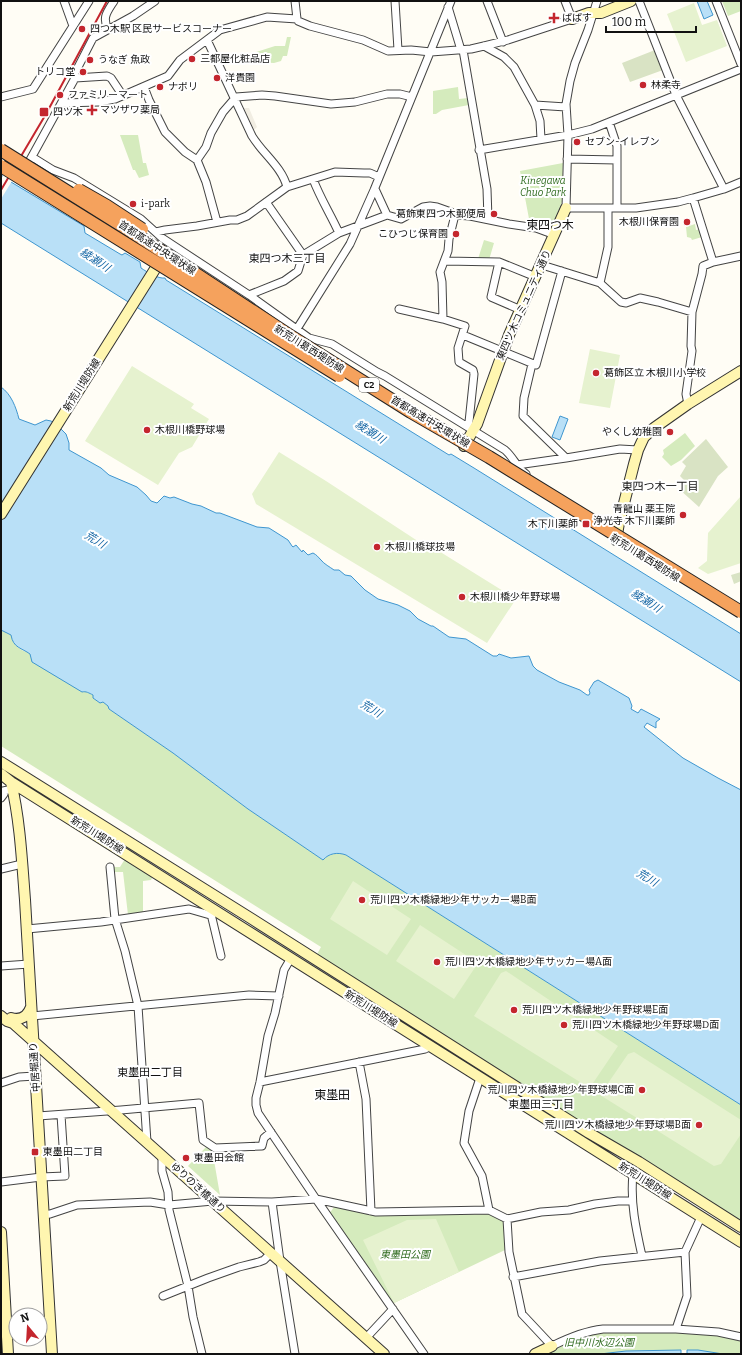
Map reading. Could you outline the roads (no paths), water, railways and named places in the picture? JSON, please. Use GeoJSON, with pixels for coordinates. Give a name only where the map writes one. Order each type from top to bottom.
{"type":"FeatureCollection","features":[{"type":"Feature","properties":{"kind":"highway"},"geometry":{"type":"LineString","coordinates":[[1,144],[107,206],[214,278],[292,334]]}},
{"type":"Feature","properties":{"kind":"highway","name":"首都高速中央環状線"},"geometry":{"type":"LineString","coordinates":[[1,150],[170,256],[411,412],[489,457],[741,612]]}},
{"type":"Feature","properties":{"kind":"highway"},"geometry":{"type":"LineString","coordinates":[[1,158],[207,293]]}},
{"type":"Feature","properties":{"kind":"highway","name":"首都高速中央環状線"},"geometry":{"type":"LineString","coordinates":[[1,166],[207,293],[275,337],[484,463],[741,622]]}},
{"type":"Feature","properties":{"kind":"main road"},"geometry":{"type":"LineString","coordinates":[[572,19],[593,13],[601,13],[631,1]]}},
{"type":"Feature","properties":{"kind":"main road","name":"新荒川葛西堤防線"},"geometry":{"type":"LineString","coordinates":[[1,154],[238,304],[292,334],[508,474],[617,535],[741,617]]}},
{"type":"Feature","properties":{"kind":"main road","name":"東四ツ木コミュニティ通り"},"geometry":{"type":"LineString","coordinates":[[464,446],[470,428],[488,396],[503,352],[566,208]]}},
{"type":"Feature","properties":{"kind":"main road","name":"新荒川堤防線"},"geometry":{"type":"LineString","coordinates":[[1,514],[163,256]]}},
{"type":"Feature","properties":{"kind":"main road"},"geometry":{"type":"LineString","coordinates":[[617,535],[638,450],[644,437],[648,432],[688,404],[741,371]]}},
{"type":"Feature","properties":{"kind":"main road","name":"新荒川堤防線"},"geometry":{"type":"LineString","coordinates":[[1,762],[265,927],[589,1133],[645,1166],[741,1227]]}},
{"type":"Feature","properties":{"kind":"main road","name":"新荒川堤防線"},"geometry":{"type":"LineString","coordinates":[[1,774],[6,790],[291,958],[741,1242]]}},
{"type":"Feature","properties":{"kind":"main road","name":"中居堀通り"},"geometry":{"type":"LineString","coordinates":[[6,790],[22,864],[52,1354]]}},
{"type":"Feature","properties":{"kind":"main road","name":"ゆりのき橋通り"},"geometry":{"type":"LineString","coordinates":[[1,1009],[7,1020],[33,1041],[384,1354]]}},
{"type":"Feature","properties":{"kind":"main road"},"geometry":{"type":"LineString","coordinates":[[7,1020],[18,1019],[26,1016],[30,1011],[31,1012]]}},
{"type":"Feature","properties":{"kind":"main road"},"geometry":{"type":"LineString","coordinates":[[35,1074],[38,1066],[46,1062],[58,1064]]}},
{"type":"Feature","properties":{"kind":"main road"},"geometry":{"type":"LineString","coordinates":[[1,1232],[4,1343],[8,1354]]}},
{"type":"Feature","properties":{"kind":"main road"},"geometry":{"type":"LineString","coordinates":[[536,1354],[552,1346]]}},
{"type":"Feature","properties":{"kind":"street"},"geometry":{"type":"LineString","coordinates":[[64,1],[73,26]]}},
{"type":"Feature","properties":{"kind":"street"},"geometry":{"type":"LineString","coordinates":[[1,97],[33,89],[89,1]]}},
{"type":"Feature","properties":{"kind":"street"},"geometry":{"type":"LineString","coordinates":[[108,30],[105,23],[105,16],[114,1]]}},
{"type":"Feature","properties":{"kind":"street"},"geometry":{"type":"LineString","coordinates":[[25,169],[75,78],[75,73],[88,50],[91,40],[95,36],[134,16],[155,1]]}},
{"type":"Feature","properties":{"kind":"street"},"geometry":{"type":"LineString","coordinates":[[295,1],[296,19]]}},
{"type":"Feature","properties":{"kind":"street"},"geometry":{"type":"LineString","coordinates":[[395,1],[398,50]]}},
{"type":"Feature","properties":{"kind":"street"},"geometry":{"type":"LineString","coordinates":[[487,1],[503,42]]}},
{"type":"Feature","properties":{"kind":"street"},"geometry":{"type":"LineString","coordinates":[[62,103],[99,102],[123,96],[168,76],[180,60],[220,30],[267,17],[296,19],[310,26],[364,40],[388,51],[411,50],[431,52],[462,50],[503,42],[572,19],[565,1]]}},
{"type":"Feature","properties":{"kind":"street"},"geometry":{"type":"LineString","coordinates":[[597,1],[570,81],[566,107],[568,136],[566,208],[636,208],[678,202],[724,189],[741,182]]}},
{"type":"Feature","properties":{"kind":"street"},"geometry":{"type":"LineString","coordinates":[[639,1],[676,94],[724,189]]}},
{"type":"Feature","properties":{"kind":"street"},"geometry":{"type":"LineString","coordinates":[[716,1],[741,64]]}},
{"type":"Feature","properties":{"kind":"street"},"geometry":{"type":"LineString","coordinates":[[449,3],[462,50],[487,190],[488,220]]}},
{"type":"Feature","properties":{"kind":"street"},"geometry":{"type":"LineString","coordinates":[[292,334],[346,250],[359,225],[431,52],[449,3]]}},
{"type":"Feature","properties":{"kind":"street"},"geometry":{"type":"LineString","coordinates":[[207,40],[256,144],[285,178],[288,187]]}},
{"type":"Feature","properties":{"kind":"street"},"geometry":{"type":"LineString","coordinates":[[484,46],[504,57],[514,67],[535,105],[540,121],[541,139]]}},
{"type":"Feature","properties":{"kind":"street"},"geometry":{"type":"LineString","coordinates":[[479,150],[541,139],[568,136],[592,129],[741,69]]}},
{"type":"Feature","properties":{"kind":"street"},"geometry":{"type":"LineString","coordinates":[[75,78],[107,76],[111,78],[123,96]]}},
{"type":"Feature","properties":{"kind":"street"},"geometry":{"type":"LineString","coordinates":[[144,86],[149,100],[165,132],[185,152],[197,160],[206,182],[217,222]]}},
{"type":"Feature","properties":{"kind":"street"},"geometry":{"type":"LineString","coordinates":[[197,160],[206,147],[211,133],[223,112],[236,97],[262,95],[289,97],[331,104],[354,102],[387,94],[400,94],[412,97]]}},
{"type":"Feature","properties":{"kind":"street"},"geometry":{"type":"LineString","coordinates":[[535,105],[566,107]]}},
{"type":"Feature","properties":{"kind":"street"},"geometry":{"type":"LineString","coordinates":[[609,122],[617,146],[617,208]]}},
{"type":"Feature","properties":{"kind":"street"},"geometry":{"type":"LineString","coordinates":[[32,157],[53,170],[74,178],[141,219],[156,232],[249,296],[292,334],[332,344],[506,450],[522,471],[617,535],[741,606]]}},
{"type":"Feature","properties":{"kind":"street"},"geometry":{"type":"LineString","coordinates":[[567,159],[617,160]]}},
{"type":"Feature","properties":{"kind":"street"},"geometry":{"type":"LineString","coordinates":[[156,232],[237,220],[247,216],[288,187],[335,172],[364,172],[370,173],[379,178]]}},
{"type":"Feature","properties":{"kind":"street"},"geometry":{"type":"LineString","coordinates":[[313,179],[339,233]]}},
{"type":"Feature","properties":{"kind":"street"},"geometry":{"type":"LineString","coordinates":[[375,189],[387,215]]}},
{"type":"Feature","properties":{"kind":"street"},"geometry":{"type":"LineString","coordinates":[[693,198],[713,262]]}},
{"type":"Feature","properties":{"kind":"street"},"geometry":{"type":"LineString","coordinates":[[266,202],[303,255]]}},
{"type":"Feature","properties":{"kind":"street"},"geometry":{"type":"LineString","coordinates":[[249,296],[284,281],[298,271],[303,255],[339,233],[387,215],[401,219],[423,207],[437,207],[455,215],[536,228],[555,235]]}},
{"type":"Feature","properties":{"kind":"street"},"geometry":{"type":"LineString","coordinates":[[600,283],[608,247],[608,208]]}},
{"type":"Feature","properties":{"kind":"street"},"geometry":{"type":"LineString","coordinates":[[443,319],[442,282],[440,272],[448,252],[449,239],[455,215]]}},
{"type":"Feature","properties":{"kind":"street"},"geometry":{"type":"LineString","coordinates":[[688,404],[686,394],[692,351],[692,312],[703,266],[713,262],[741,256]]}},
{"type":"Feature","properties":{"kind":"street"},"geometry":{"type":"LineString","coordinates":[[444,261],[499,262],[536,276]]}},
{"type":"Feature","properties":{"kind":"street"},"geometry":{"type":"LineString","coordinates":[[499,262],[491,297],[521,310]]}},
{"type":"Feature","properties":{"kind":"street"},"geometry":{"type":"LineString","coordinates":[[542,265],[600,283],[621,302],[626,303],[640,298],[692,312]]}},
{"type":"Feature","properties":{"kind":"street"},"geometry":{"type":"LineString","coordinates":[[463,335],[536,366],[562,271]]}},
{"type":"Feature","properties":{"kind":"street"},"geometry":{"type":"LineString","coordinates":[[399,309],[443,319],[465,326],[458,348],[459,362],[472,370],[474,374],[469,422],[470,428]]}},
{"type":"Feature","properties":{"kind":"street"},"geometry":{"type":"LineString","coordinates":[[532,364],[524,398],[523,416],[566,458]]}},
{"type":"Feature","properties":{"kind":"street"},"geometry":{"type":"LineString","coordinates":[[508,474],[516,463],[566,458],[620,449],[638,450]]}},
{"type":"Feature","properties":{"kind":"street"},"geometry":{"type":"LineString","coordinates":[[1,869],[22,864]]}},
{"type":"Feature","properties":{"kind":"street"},"geometry":{"type":"LineString","coordinates":[[110,867],[115,919],[125,951],[138,1006],[147,1142]]}},
{"type":"Feature","properties":{"kind":"street"},"geometry":{"type":"LineString","coordinates":[[27,929],[189,909],[210,915],[212,912],[221,956]]}},
{"type":"Feature","properties":{"kind":"street"},"geometry":{"type":"LineString","coordinates":[[291,958],[284,970],[275,1013],[268,1036],[256,1098],[258,1113],[424,1354]]}},
{"type":"Feature","properties":{"kind":"street"},"geometry":{"type":"LineString","coordinates":[[1,966],[29,964]]}},
{"type":"Feature","properties":{"kind":"street"},"geometry":{"type":"LineString","coordinates":[[31,1012],[138,1006],[249,995],[278,996]]}},
{"type":"Feature","properties":{"kind":"street"},"geometry":{"type":"LineString","coordinates":[[260,1082],[425,1049],[431,1046]]}},
{"type":"Feature","properties":{"kind":"street"},"geometry":{"type":"LineString","coordinates":[[359,1062],[366,1099],[370,1211]]}},
{"type":"Feature","properties":{"kind":"street"},"geometry":{"type":"LineString","coordinates":[[1,1083],[19,1076],[35,1074]]}},
{"type":"Feature","properties":{"kind":"street"},"geometry":{"type":"LineString","coordinates":[[480,1078],[468,1111],[464,1143],[482,1176],[489,1210]]}},
{"type":"Feature","properties":{"kind":"street"},"geometry":{"type":"LineString","coordinates":[[38,1116],[112,1111],[199,1102],[204,1140],[215,1148],[262,1146],[264,1138],[271,1132]]}},
{"type":"Feature","properties":{"kind":"street"},"geometry":{"type":"LineString","coordinates":[[1,1182],[41,1177],[65,1176],[61,1114]]}},
{"type":"Feature","properties":{"kind":"street"},"geometry":{"type":"LineString","coordinates":[[162,1156],[162,1171],[168,1192],[169,1205],[202,1354]]}},
{"type":"Feature","properties":{"kind":"street"},"geometry":{"type":"LineString","coordinates":[[633,1174],[632,1201],[636,1230],[642,1256]]}},
{"type":"Feature","properties":{"kind":"street"},"geometry":{"type":"LineString","coordinates":[[43,1215],[78,1205],[150,1202],[169,1205],[213,1201],[272,1202],[316,1199],[370,1211],[489,1210],[507,1219],[541,1212],[569,1210],[595,1204],[632,1201]]}},
{"type":"Feature","properties":{"kind":"street"},"geometry":{"type":"LineString","coordinates":[[272,1202],[295,1354]]}},
{"type":"Feature","properties":{"kind":"street"},"geometry":{"type":"LineString","coordinates":[[676,1329],[687,1296],[686,1252],[701,1217]]}},
{"type":"Feature","properties":{"kind":"street"},"geometry":{"type":"LineString","coordinates":[[507,1219],[509,1252],[513,1277],[522,1314],[552,1346],[564,1340],[594,1330],[603,1329],[676,1329],[718,1332],[741,1337]]}},
{"type":"Feature","properties":{"kind":"street"},"geometry":{"type":"LineString","coordinates":[[513,1277],[600,1261],[686,1252]]}},
{"type":"Feature","properties":{"kind":"street"},"geometry":{"type":"LineString","coordinates":[[163,1296],[239,1267],[259,1262],[264,1260],[271,1253]]}},
{"type":"Feature","properties":{"kind":"street"},"geometry":{"type":"LineString","coordinates":[[366,1338],[393,1309]]}},
{"type":"Feature","properties":{"kind":"water"},"geometry":{"type":"Polygon","coordinates":[[[697,1],[707,1],[713,15],[704,19],[697,1]]]}},
{"type":"Feature","properties":{"kind":"water","name":"綾瀬川"},"geometry":{"type":"Polygon","coordinates":[[[1,175],[84,226],[85,233],[120,254],[122,255],[125,253],[140,262],[141,268],[156,276],[165,278],[449,455],[451,454],[474,468],[741,634],[741,682],[1,223],[1,175]]]}},
{"type":"Feature","properties":{"kind":"water","name":"荒川"},"geometry":{"type":"Polygon","coordinates":[[[1,387],[8,393],[13,401],[19,419],[35,425],[46,420],[56,424],[66,434],[69,443],[69,450],[101,468],[109,475],[137,487],[151,501],[157,503],[164,496],[170,498],[174,497],[257,527],[269,528],[288,540],[293,547],[296,545],[302,552],[303,550],[308,555],[313,553],[334,570],[339,570],[345,575],[351,576],[365,590],[378,599],[398,605],[410,611],[418,619],[433,626],[449,637],[466,639],[493,656],[497,656],[499,654],[511,658],[529,656],[533,666],[537,670],[559,682],[580,690],[587,695],[589,695],[589,690],[594,682],[598,680],[629,698],[632,706],[631,709],[638,713],[641,709],[660,719],[656,722],[656,728],[647,723],[644,727],[683,758],[741,790],[741,1105],[346,855],[334,854],[323,860],[248,809],[173,753],[109,709],[103,702],[100,703],[93,698],[93,695],[82,692],[32,662],[30,654],[14,643],[11,635],[1,630],[1,387]]]}},
{"type":"Feature","properties":{"kind":"water"},"geometry":{"type":"Polygon","coordinates":[[[560,416],[568,419],[560,440],[552,437],[560,416]]]}},
{"type":"Feature","properties":{"kind":"water"},"geometry":{"type":"Polygon","coordinates":[[[681,1350],[681,1354],[600,1354],[626,1351],[681,1350]]]}},
{"type":"Feature","properties":{"kind":"water"},"geometry":{"type":"Polygon","coordinates":[[[687,1350],[698,1350],[723,1354],[687,1354],[687,1350]]]}},
{"type":"Feature","properties":{"kind":"railway"},"geometry":{"type":"LineString","coordinates":[[1,190],[46,114],[107,1]]}},
{"type":"Feature","properties":{"kind":"place","name":"ぱぱす"},"geometry":{"type":"Point","coordinates":[554,18]}},
{"type":"Feature","properties":{"kind":"place","name":"四つ木駅 区民サービスコーナー"},"geometry":{"type":"Point","coordinates":[82,29]}},
{"type":"Feature","properties":{"kind":"place","name":"三都屋化粧品店"},"geometry":{"type":"Point","coordinates":[192,59]}},
{"type":"Feature","properties":{"kind":"place","name":"うなぎ 魚政"},"geometry":{"type":"Point","coordinates":[90,60]}},
{"type":"Feature","properties":{"kind":"place","name":"トリコ堂"},"geometry":{"type":"Point","coordinates":[83,72]}},
{"type":"Feature","properties":{"kind":"place","name":"洋貴園"},"geometry":{"type":"Point","coordinates":[217,78]}},
{"type":"Feature","properties":{"kind":"place","name":"林柔寺"},"geometry":{"type":"Point","coordinates":[643,85]}},
{"type":"Feature","properties":{"kind":"place","name":"ナポリ"},"geometry":{"type":"Point","coordinates":[160,87]}},
{"type":"Feature","properties":{"kind":"place","name":"ファミリーマート"},"geometry":{"type":"Point","coordinates":[60,95]}},
{"type":"Feature","properties":{"kind":"place","name":"マツザワ薬局"},"geometry":{"type":"Point","coordinates":[92,110]}},
{"type":"Feature","properties":{"kind":"place","name":"四ツ木"},"geometry":{"type":"Point","coordinates":[44,112]}},
{"type":"Feature","properties":{"kind":"place","name":"セブン-イレブン"},"geometry":{"type":"Point","coordinates":[577,142]}},
{"type":"Feature","properties":{"kind":"place","name":"i-park"},"geometry":{"type":"Point","coordinates":[133,204]}},
{"type":"Feature","properties":{"kind":"place","name":"葛飾東四つ木郵便局"},"geometry":{"type":"Point","coordinates":[494,214]}},
{"type":"Feature","properties":{"kind":"place","name":"木根川保育園"},"geometry":{"type":"Point","coordinates":[687,222]}},
{"type":"Feature","properties":{"kind":"place","name":"こひつじ保育園"},"geometry":{"type":"Point","coordinates":[456,234]}},
{"type":"Feature","properties":{"kind":"place","name":"葛飾区立 木根川小学校"},"geometry":{"type":"Point","coordinates":[596,373]}},
{"type":"Feature","properties":{"kind":"place","name":"木根川橋野球場"},"geometry":{"type":"Point","coordinates":[147,430]}},
{"type":"Feature","properties":{"kind":"place","name":"やくし幼稚園"},"geometry":{"type":"Point","coordinates":[670,432]}},
{"type":"Feature","properties":{"kind":"place","name":"青龍山 薬王院 浄光寺 木下川薬師"},"geometry":{"type":"Point","coordinates":[683,515]}},
{"type":"Feature","properties":{"kind":"place","name":"木下川薬師"},"geometry":{"type":"Point","coordinates":[586,524]}},
{"type":"Feature","properties":{"kind":"place","name":"木根川橋球技場"},"geometry":{"type":"Point","coordinates":[377,547]}},
{"type":"Feature","properties":{"kind":"place","name":"木根川橋少年野球場"},"geometry":{"type":"Point","coordinates":[462,597]}},
{"type":"Feature","properties":{"kind":"place","name":"荒川四ツ木橋緑地少年サッカー場B面"},"geometry":{"type":"Point","coordinates":[362,900]}},
{"type":"Feature","properties":{"kind":"place","name":"荒川四ツ木橋緑地少年サッカー場A面"},"geometry":{"type":"Point","coordinates":[437,962]}},
{"type":"Feature","properties":{"kind":"place","name":"荒川四ツ木橋緑地少年野球場E面"},"geometry":{"type":"Point","coordinates":[514,1010]}},
{"type":"Feature","properties":{"kind":"place","name":"荒川四ツ木橋緑地少年野球場D面"},"geometry":{"type":"Point","coordinates":[564,1025]}},
{"type":"Feature","properties":{"kind":"place","name":"荒川四ツ木橋緑地少年野球場C面"},"geometry":{"type":"Point","coordinates":[642,1090]}},
{"type":"Feature","properties":{"kind":"place","name":"荒川四ツ木橋緑地少年野球場B面"},"geometry":{"type":"Point","coordinates":[699,1125]}},
{"type":"Feature","properties":{"kind":"place","name":"東墨田二丁目"},"geometry":{"type":"Point","coordinates":[35,1152]}},
{"type":"Feature","properties":{"kind":"place","name":"東墨田会館"},"geometry":{"type":"Point","coordinates":[186,1158]}},
{"type":"Feature","properties":{"kind":"district","name":"東四つ木"},"geometry":{"type":"Point","coordinates":[550,225]}},
{"type":"Feature","properties":{"kind":"district","name":"東四つ木三丁目"},"geometry":{"type":"Point","coordinates":[287,258]}},
{"type":"Feature","properties":{"kind":"district","name":"東四つ木一丁目"},"geometry":{"type":"Point","coordinates":[660,486]}},
{"type":"Feature","properties":{"kind":"district","name":"東墨田二丁目"},"geometry":{"type":"Point","coordinates":[150,1072]}},
{"type":"Feature","properties":{"kind":"district","name":"東墨田"},"geometry":{"type":"Point","coordinates":[332,1095]}},
{"type":"Feature","properties":{"kind":"district","name":"東墨田三丁目"},"geometry":{"type":"Point","coordinates":[541,1104]}},
{"type":"Feature","properties":{"kind":"park label","name":"Kinegawa Chuo Park"},"geometry":{"type":"Point","coordinates":[543,186]}},
{"type":"Feature","properties":{"kind":"park label","name":"東墨田公園"},"geometry":{"type":"Point","coordinates":[405,1255]}},
{"type":"Feature","properties":{"kind":"park label","name":"旧中川水辺公園"},"geometry":{"type":"Point","coordinates":[599,1343]}}]}
